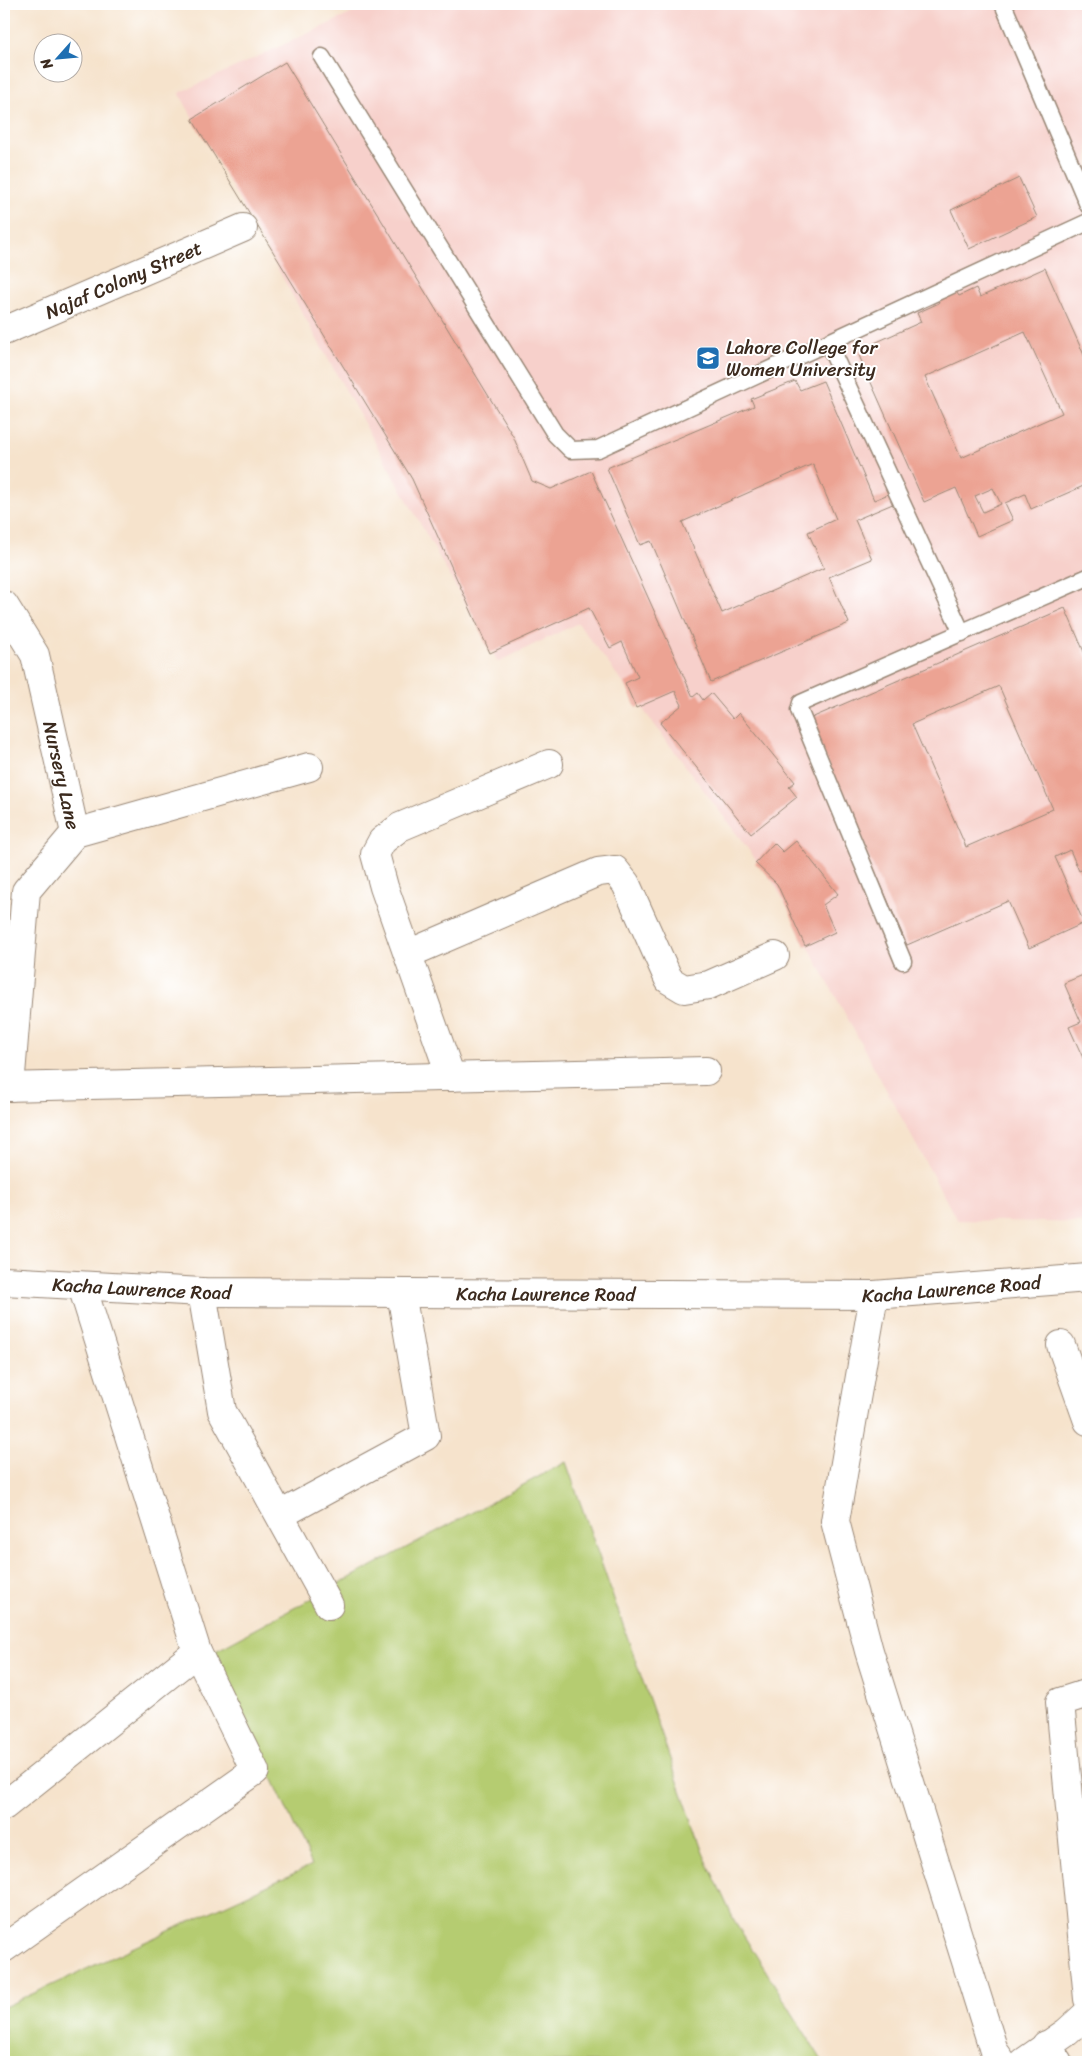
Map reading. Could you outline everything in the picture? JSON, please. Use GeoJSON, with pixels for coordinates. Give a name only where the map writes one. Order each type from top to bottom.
{"type":"FeatureCollection","features":[{"type":"Feature","properties":{"kind":"street","name":"Najaf Colony Street"},"geometry":{"type":"LineString","coordinates":[[4,331],[243,228]]}},
{"type":"Feature","properties":{"kind":"street","name":"Nursery Lane"},"geometry":{"type":"LineString","coordinates":[[4,605],[35,655],[75,833],[26,891],[7,1087]]}},
{"type":"Feature","properties":{"kind":"street"},"geometry":{"type":"LineString","coordinates":[[451,1077],[384,887],[375,854],[382,841],[400,827],[549,764]]}},
{"type":"Feature","properties":{"kind":"street"},"geometry":{"type":"LineString","coordinates":[[75,833],[309,767]]}},
{"type":"Feature","properties":{"kind":"street"},"geometry":{"type":"LineString","coordinates":[[408,954],[598,872],[615,870],[626,884],[669,980],[684,990],[709,986],[775,956]]}},
{"type":"Feature","properties":{"kind":"street"},"geometry":{"type":"LineString","coordinates":[[7,1087],[706,1071]]}},
{"type":"Feature","properties":{"kind":"street","name":"Kacha Lawrence Road"},"geometry":{"type":"LineString","coordinates":[[4,1281],[202,1292],[874,1295],[1088,1278]]}},
{"type":"Feature","properties":{"kind":"street"},"geometry":{"type":"LineString","coordinates":[[4,1948],[255,1771],[197,1652],[82,1286]]}},
{"type":"Feature","properties":{"kind":"street"},"geometry":{"type":"LineString","coordinates":[[202,1292],[222,1411],[329,1605]]}},
{"type":"Feature","properties":{"kind":"street"},"geometry":{"type":"LineString","coordinates":[[280,1515],[426,1436],[401,1293]]}},
{"type":"Feature","properties":{"kind":"street"},"geometry":{"type":"LineString","coordinates":[[874,1295],[835,1521],[868,1651],[994,2051],[1002,2062]]}},
{"type":"Feature","properties":{"kind":"street"},"geometry":{"type":"LineString","coordinates":[[1061,1345],[1088,1421]]}},
{"type":"Feature","properties":{"kind":"street"},"geometry":{"type":"LineString","coordinates":[[4,1806],[197,1652]]}},
{"type":"Feature","properties":{"kind":"street"},"geometry":{"type":"LineString","coordinates":[[1088,1693],[1060,1702],[1088,1999]]}},
{"type":"Feature","properties":{"kind":"street"},"geometry":{"type":"LineString","coordinates":[[1024,2062],[1052,2054],[1067,2032],[1088,2013]]}},
{"type":"Feature","properties":{"kind":"lane"},"geometry":{"type":"LineString","coordinates":[[1003,4],[1088,204]]}},
{"type":"Feature","properties":{"kind":"lane"},"geometry":{"type":"LineString","coordinates":[[322,57],[555,434],[571,450],[598,449],[1088,222]]}},
{"type":"Feature","properties":{"kind":"lane"},"geometry":{"type":"LineString","coordinates":[[828,343],[962,633]]}},
{"type":"Feature","properties":{"kind":"lane"},"geometry":{"type":"LineString","coordinates":[[904,961],[799,710],[801,703],[1088,577]]}},
{"type":"Feature","properties":{"kind":"shaded area","name":"Lahore College for Women University"},"geometry":{"type":"Polygon","coordinates":[[[372,4],[1088,4],[1088,1223],[957,1220],[775,885],[578,623],[498,662],[179,93],[372,4]]]}},
{"type":"Feature","properties":{"kind":"green space"},"geometry":{"type":"Polygon","coordinates":[[[566,1462],[703,1853],[734,1920],[823,2062],[4,2062],[4,2007],[312,1865],[214,1651],[566,1462]]]}},
{"type":"Feature","properties":{"kind":"building"},"geometry":{"type":"Polygon","coordinates":[[[285,62],[513,436],[532,481],[551,489],[591,471],[693,697],[698,693],[703,700],[711,693],[733,719],[739,713],[795,782],[789,787],[797,797],[751,834],[660,723],[682,705],[675,691],[636,708],[625,683],[638,677],[622,642],[610,648],[589,608],[490,653],[412,479],[192,119],[285,62]]]}},
{"type":"Feature","properties":{"kind":"building"},"geometry":{"type":"Polygon","coordinates":[[[1019,178],[1037,217],[969,249],[951,210],[1019,178]]]}},
{"type":"Feature","properties":{"kind":"building"},"geometry":{"type":"Polygon","coordinates":[[[1045,268],[1088,364],[1088,484],[1031,509],[1025,494],[1005,503],[1013,520],[977,536],[956,488],[924,502],[857,351],[921,322],[917,313],[939,303],[937,298],[955,290],[959,296],[976,288],[980,297],[1045,268]],[[1025,332],[925,377],[961,458],[1062,413],[1025,332]],[[993,488],[975,496],[983,512],[1001,504],[993,488]]]}},
{"type":"Feature","properties":{"kind":"building"},"geometry":{"type":"Polygon","coordinates":[[[795,381],[800,390],[823,381],[874,500],[891,493],[895,503],[855,520],[872,559],[829,577],[849,623],[711,682],[651,541],[640,545],[607,468],[754,406],[751,399],[795,381]],[[813,464],[682,522],[722,613],[824,568],[808,532],[836,519],[813,464]]]}},
{"type":"Feature","properties":{"kind":"building"},"geometry":{"type":"Polygon","coordinates":[[[1065,608],[1088,661],[1088,867],[1079,871],[1070,850],[1055,857],[1084,923],[1029,948],[1008,901],[907,945],[809,719],[1065,608]],[[999,686],[912,724],[966,847],[1053,809],[999,686]]]}},
{"type":"Feature","properties":{"kind":"building"},"geometry":{"type":"Polygon","coordinates":[[[796,841],[838,894],[823,905],[835,932],[805,946],[777,884],[755,863],[774,843],[783,852],[796,841]]]}},
{"type":"Feature","properties":{"kind":"building"},"geometry":{"type":"Polygon","coordinates":[[[1088,973],[1088,1069],[1069,1027],[1081,1022],[1064,983],[1088,973]]]}},
{"type":"Feature","properties":{"kind":"place","name":"Lahore College for Women University"},"geometry":{"type":"Point","coordinates":[708,358]}}]}
